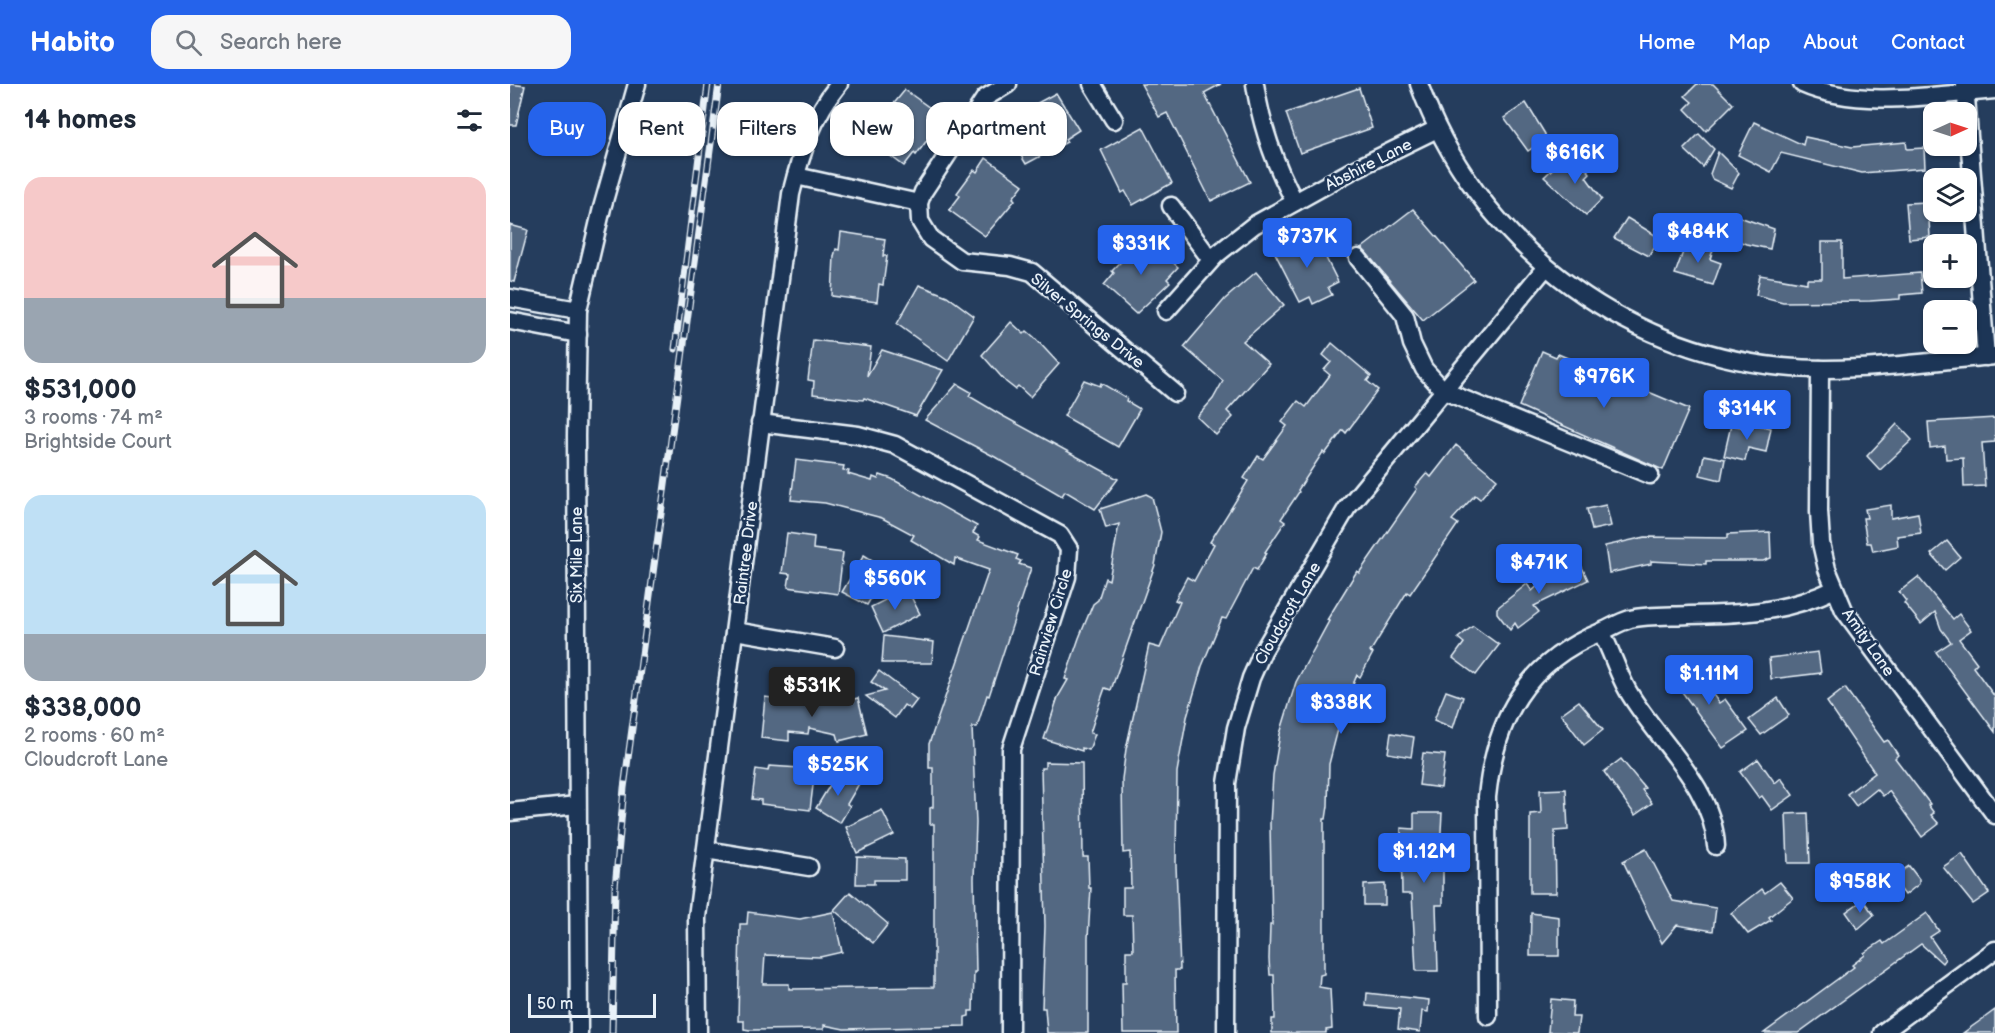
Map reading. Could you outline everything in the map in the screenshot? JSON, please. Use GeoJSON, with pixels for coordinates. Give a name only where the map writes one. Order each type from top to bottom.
{"type":"FeatureCollection","features":[{"type":"Feature","properties":{"kind":"street","name":"Six Mile Lane"},"geometry":{"type":"LineString","coordinates":[[579,1033],[578,310],[602,208],[637,84]]}},
{"type":"Feature","properties":{"kind":"street","name":"Raintree Drive"},"geometry":{"type":"LineString","coordinates":[[698,1033],[698,917],[760,423],[796,176],[809,132],[839,84]]}},
{"type":"Feature","properties":{"kind":"street"},"geometry":{"type":"LineString","coordinates":[[796,176],[920,203],[923,192],[985,99],[1008,84]]}},
{"type":"Feature","properties":{"kind":"street"},"geometry":{"type":"LineString","coordinates":[[1092,84],[1114,120]]}},
{"type":"Feature","properties":{"kind":"street"},"geometry":{"type":"LineString","coordinates":[[1255,84],[1263,126],[1283,180],[1295,202]]}},
{"type":"Feature","properties":{"kind":"street"},"geometry":{"type":"LineString","coordinates":[[1419,84],[1437,129],[1470,184],[1490,209],[1514,237],[1546,267],[1597,305],[1638,327],[1690,348],[1753,363],[1821,369],[1990,357],[1965,88]]}},
{"type":"Feature","properties":{"kind":"street"},"geometry":{"type":"LineString","coordinates":[[1802,84],[1832,95],[1852,97],[1965,88],[1995,90]]}},
{"type":"Feature","properties":{"kind":"street","name":"Abshire Lane"},"geometry":{"type":"LineString","coordinates":[[1166,311],[1211,260],[1254,225],[1353,170],[1437,129]]}},
{"type":"Feature","properties":{"kind":"street","name":"Silver Springs Drive"},"geometry":{"type":"LineString","coordinates":[[920,203],[920,221],[931,239],[962,261],[1010,266],[1032,272],[1175,393]]}},
{"type":"Feature","properties":{"kind":"street"},"geometry":{"type":"LineString","coordinates":[[1171,206],[1211,260]]}},
{"type":"Feature","properties":{"kind":"street"},"geometry":{"type":"LineString","coordinates":[[1358,258],[1405,316],[1412,344],[1424,369],[1444,391],[1650,475]]}},
{"type":"Feature","properties":{"kind":"street","name":"Cloudcroft Lane"},"geometry":{"type":"LineString","coordinates":[[1226,1033],[1227,783],[1229,756],[1251,678],[1263,651],[1347,508],[1546,267]]}},
{"type":"Feature","properties":{"kind":"street"},"geometry":{"type":"LineString","coordinates":[[510,298],[578,310]]}},
{"type":"Feature","properties":{"kind":"street"},"geometry":{"type":"LineString","coordinates":[[510,321],[578,334]]}},
{"type":"Feature","properties":{"kind":"street","name":"Amity Lane"},"geometry":{"type":"LineString","coordinates":[[1821,369],[1821,543],[1835,589],[1845,610],[1995,815]]}},
{"type":"Feature","properties":{"kind":"street","name":"Rainview Circle"},"geometry":{"type":"LineString","coordinates":[[760,423],[858,435],[895,445],[1060,535],[1069,549],[1067,577],[1011,749],[1010,1033]]}},
{"type":"Feature","properties":{"kind":"street"},"geometry":{"type":"LineString","coordinates":[[1488,1016],[1487,797],[1494,751],[1508,714],[1527,684],[1540,669],[1580,640],[1630,619],[1774,611],[1814,599],[1835,589]]}},
{"type":"Feature","properties":{"kind":"street"},"geometry":{"type":"LineString","coordinates":[[735,631],[835,648]]}},
{"type":"Feature","properties":{"kind":"street"},"geometry":{"type":"LineString","coordinates":[[1601,632],[1628,691],[1699,791],[1709,813],[1716,846]]}},
{"type":"Feature","properties":{"kind":"street"},"geometry":{"type":"LineString","coordinates":[[510,812],[577,805]]}},
{"type":"Feature","properties":{"kind":"street"},"geometry":{"type":"LineString","coordinates":[[706,850],[809,867]]}},
{"type":"Feature","properties":{"kind":"street"},"geometry":{"type":"LineString","coordinates":[[1882,1033],[1995,950]]}},
{"type":"Feature","properties":{"kind":"building"},"geometry":{"type":"Polygon","coordinates":[[[510,84],[525,86],[516,125],[510,125],[510,84]]]}},
{"type":"Feature","properties":{"kind":"building"},"geometry":{"type":"Polygon","coordinates":[[[1141,84],[1221,84],[1204,93],[1250,182],[1211,201],[1167,113],[1159,117],[1141,84]]]}},
{"type":"Feature","properties":{"kind":"building"},"geometry":{"type":"Polygon","coordinates":[[[1697,84],[1713,84],[1733,104],[1706,131],[1685,109],[1692,102],[1685,96],[1697,84]]]}},
{"type":"Feature","properties":{"kind":"building"},"geometry":{"type":"Polygon","coordinates":[[[1359,88],[1372,128],[1300,153],[1286,113],[1359,88]]]}},
{"type":"Feature","properties":{"kind":"building"},"geometry":{"type":"Polygon","coordinates":[[[905,90],[926,105],[926,142],[916,155],[914,153],[914,102],[895,102],[905,90]]]}},
{"type":"Feature","properties":{"kind":"building"},"geometry":{"type":"Polygon","coordinates":[[[1056,93],[1062,102],[1039,102],[1056,93]]]}},
{"type":"Feature","properties":{"kind":"building"},"geometry":{"type":"Polygon","coordinates":[[[1526,103],[1545,134],[1545,139],[1528,151],[1504,118],[1526,103]]]}},
{"type":"Feature","properties":{"kind":"building"},"geometry":{"type":"Polygon","coordinates":[[[1067,111],[1079,130],[1067,138],[1067,111]]]}},
{"type":"Feature","properties":{"kind":"building"},"geometry":{"type":"Polygon","coordinates":[[[1754,122],[1803,145],[1805,137],[1852,147],[1906,142],[1907,149],[1923,148],[1925,168],[1862,173],[1781,153],[1771,172],[1738,155],[1754,122]]]}},
{"type":"Feature","properties":{"kind":"building"},"geometry":{"type":"Polygon","coordinates":[[[1143,127],[1172,183],[1133,205],[1125,191],[1122,193],[1101,150],[1143,127]]]}},
{"type":"Feature","properties":{"kind":"building"},"geometry":{"type":"Polygon","coordinates":[[[1699,134],[1714,149],[1703,167],[1684,149],[1699,134]]]}},
{"type":"Feature","properties":{"kind":"building"},"geometry":{"type":"Polygon","coordinates":[[[1718,152],[1739,173],[1731,188],[1712,179],[1710,174],[1718,152]]]}},
{"type":"Feature","properties":{"kind":"building"},"geometry":{"type":"Polygon","coordinates":[[[891,156],[912,156],[904,166],[891,156]]]}},
{"type":"Feature","properties":{"kind":"building"},"geometry":{"type":"Polygon","coordinates":[[[1021,156],[1041,156],[1026,164],[1021,156]]]}},
{"type":"Feature","properties":{"kind":"building"},"geometry":{"type":"Polygon","coordinates":[[[986,158],[1023,185],[1013,198],[1015,200],[985,236],[949,210],[960,196],[957,193],[974,170],[977,172],[986,158]]]}},
{"type":"Feature","properties":{"kind":"building"},"geometry":{"type":"Polygon","coordinates":[[[1563,159],[1570,166],[1577,159],[1590,173],[1586,177],[1602,199],[1586,215],[1544,177],[1563,159]]]}},
{"type":"Feature","properties":{"kind":"building"},"geometry":{"type":"Polygon","coordinates":[[[1923,202],[1923,222],[1929,222],[1930,234],[1923,234],[1923,238],[1909,239],[1906,203],[1923,202]]]}},
{"type":"Feature","properties":{"kind":"building"},"geometry":{"type":"Polygon","coordinates":[[[1413,209],[1474,280],[1423,320],[1362,248],[1413,209]]]}},
{"type":"Feature","properties":{"kind":"building"},"geometry":{"type":"Polygon","coordinates":[[[1725,212],[1774,229],[1770,249],[1746,244],[1718,233],[1725,212]]]}},
{"type":"Feature","properties":{"kind":"building"},"geometry":{"type":"Polygon","coordinates":[[[1627,218],[1660,238],[1649,256],[1614,238],[1627,218]]]}},
{"type":"Feature","properties":{"kind":"building"},"geometry":{"type":"Polygon","coordinates":[[[510,225],[528,230],[514,282],[510,281],[510,225]]]}},
{"type":"Feature","properties":{"kind":"building"},"geometry":{"type":"Polygon","coordinates":[[[841,232],[885,239],[883,256],[887,256],[883,285],[879,284],[877,302],[832,296],[834,256],[836,249],[839,250],[841,232]]]}},
{"type":"Feature","properties":{"kind":"building"},"geometry":{"type":"Polygon","coordinates":[[[1313,232],[1338,282],[1328,287],[1332,295],[1313,304],[1310,297],[1300,302],[1274,251],[1313,232]]]}},
{"type":"Feature","properties":{"kind":"building"},"geometry":{"type":"Polygon","coordinates":[[[1145,237],[1178,267],[1167,279],[1170,282],[1136,314],[1104,285],[1114,273],[1112,271],[1145,237]]]}},
{"type":"Feature","properties":{"kind":"building"},"geometry":{"type":"Polygon","coordinates":[[[1687,241],[1713,250],[1710,259],[1721,263],[1713,285],[1675,274],[1687,241]]]}},
{"type":"Feature","properties":{"kind":"building"},"geometry":{"type":"Polygon","coordinates":[[[1822,242],[1842,242],[1842,279],[1920,273],[1922,293],[1900,295],[1900,299],[1870,301],[1783,302],[1756,295],[1760,275],[1807,283],[1807,279],[1822,279],[1822,242]]]}},
{"type":"Feature","properties":{"kind":"building"},"geometry":{"type":"Polygon","coordinates":[[[1256,272],[1284,305],[1243,341],[1269,364],[1227,411],[1233,417],[1216,435],[1197,417],[1213,399],[1223,381],[1184,347],[1225,299],[1256,272]]]}},
{"type":"Feature","properties":{"kind":"building"},"geometry":{"type":"Polygon","coordinates":[[[919,285],[947,296],[974,316],[948,361],[897,324],[919,285]]]}},
{"type":"Feature","properties":{"kind":"building"},"geometry":{"type":"Polygon","coordinates":[[[1011,322],[1024,334],[1027,331],[1034,337],[1059,364],[1030,397],[1018,386],[1015,389],[1006,382],[982,355],[1011,322]]]}},
{"type":"Feature","properties":{"kind":"building"},"geometry":{"type":"Polygon","coordinates":[[[813,340],[871,347],[867,376],[882,350],[943,370],[916,416],[864,398],[863,400],[813,394],[814,381],[808,380],[813,340]]]}},
{"type":"Feature","properties":{"kind":"building"},"geometry":{"type":"Polygon","coordinates":[[[1332,343],[1371,376],[1367,381],[1378,390],[1346,433],[1343,430],[1325,454],[1323,452],[1298,490],[1299,492],[1281,519],[1285,522],[1265,552],[1267,553],[1257,570],[1253,568],[1226,619],[1222,618],[1202,666],[1187,717],[1177,772],[1176,865],[1180,970],[1175,970],[1176,1033],[1123,1033],[1122,982],[1126,982],[1126,951],[1133,951],[1132,915],[1123,915],[1123,888],[1131,888],[1130,852],[1123,853],[1122,779],[1126,749],[1149,645],[1160,648],[1180,602],[1175,600],[1187,577],[1194,581],[1214,544],[1210,542],[1248,481],[1244,478],[1258,456],[1263,459],[1287,426],[1282,422],[1298,401],[1306,407],[1330,375],[1324,370],[1331,362],[1323,355],[1332,343]]]}},
{"type":"Feature","properties":{"kind":"building"},"geometry":{"type":"Polygon","coordinates":[[[1542,351],[1556,357],[1558,354],[1689,409],[1663,470],[1519,406],[1542,351]]]}},
{"type":"Feature","properties":{"kind":"building"},"geometry":{"type":"Polygon","coordinates":[[[1084,380],[1100,386],[1101,383],[1127,398],[1126,401],[1140,409],[1118,447],[1064,416],[1084,380]]]}},
{"type":"Feature","properties":{"kind":"building"},"geometry":{"type":"Polygon","coordinates":[[[957,384],[971,392],[969,396],[1001,415],[1118,479],[1095,509],[1065,491],[1062,496],[925,420],[957,384]]]}},
{"type":"Feature","properties":{"kind":"building"},"geometry":{"type":"Polygon","coordinates":[[[1995,418],[1995,442],[1982,443],[1985,486],[1964,487],[1963,458],[1946,459],[1945,446],[1930,448],[1928,422],[1995,418]]]}},
{"type":"Feature","properties":{"kind":"building"},"geometry":{"type":"Polygon","coordinates":[[[1753,424],[1771,428],[1766,452],[1748,448],[1745,461],[1724,456],[1731,425],[1752,429],[1753,424]]]}},
{"type":"Feature","properties":{"kind":"building"},"geometry":{"type":"Polygon","coordinates":[[[1897,424],[1912,440],[1880,470],[1867,456],[1897,424]]]}},
{"type":"Feature","properties":{"kind":"building"},"geometry":{"type":"Polygon","coordinates":[[[1456,445],[1497,479],[1480,499],[1475,495],[1452,520],[1458,524],[1410,594],[1407,592],[1370,652],[1373,653],[1360,677],[1357,675],[1344,706],[1329,764],[1328,806],[1326,819],[1324,819],[1324,974],[1320,975],[1319,987],[1330,989],[1332,1029],[1326,1030],[1326,1033],[1272,1033],[1272,1019],[1275,1019],[1274,975],[1270,975],[1269,959],[1270,925],[1272,925],[1270,824],[1273,775],[1280,734],[1296,682],[1329,621],[1327,620],[1357,571],[1359,573],[1417,489],[1415,487],[1427,473],[1431,477],[1456,445]]]}},
{"type":"Feature","properties":{"kind":"building"},"geometry":{"type":"Polygon","coordinates":[[[1704,455],[1725,459],[1721,480],[1700,475],[1704,455]]]}},
{"type":"Feature","properties":{"kind":"building"},"geometry":{"type":"Polygon","coordinates":[[[796,460],[844,466],[843,470],[849,471],[848,474],[872,481],[873,477],[878,479],[880,475],[892,479],[977,526],[973,533],[980,537],[978,540],[1018,555],[1016,559],[1021,561],[1019,564],[1031,568],[989,696],[987,695],[977,727],[972,727],[976,823],[974,879],[976,972],[974,972],[973,1011],[969,1011],[969,1016],[965,1017],[965,1026],[844,1029],[824,1025],[824,1029],[750,1030],[744,1029],[744,1021],[738,1021],[740,924],[747,924],[748,912],[800,919],[833,912],[842,952],[820,957],[765,955],[763,984],[789,984],[789,989],[934,987],[934,824],[930,824],[930,808],[933,807],[933,768],[929,768],[929,744],[989,570],[955,558],[954,565],[911,540],[914,535],[882,518],[825,503],[791,500],[796,460]]]}},
{"type":"Feature","properties":{"kind":"building"},"geometry":{"type":"Polygon","coordinates":[[[1146,494],[1152,497],[1161,532],[1155,565],[1111,690],[1105,688],[1090,733],[1095,734],[1089,750],[1082,748],[1082,751],[1044,739],[1058,697],[1068,680],[1065,679],[1079,638],[1093,604],[1098,600],[1105,578],[1109,580],[1119,524],[1106,528],[1100,509],[1146,494]]]}},
{"type":"Feature","properties":{"kind":"building"},"geometry":{"type":"Polygon","coordinates":[[[1606,505],[1611,526],[1592,530],[1587,509],[1606,505]]]}},
{"type":"Feature","properties":{"kind":"building"},"geometry":{"type":"Polygon","coordinates":[[[1891,505],[1891,518],[1918,513],[1921,533],[1897,536],[1898,546],[1873,551],[1871,543],[1867,543],[1863,518],[1867,518],[1865,509],[1891,505]]]}},
{"type":"Feature","properties":{"kind":"building"},"geometry":{"type":"Polygon","coordinates":[[[1770,532],[1771,558],[1763,561],[1706,561],[1706,564],[1651,561],[1651,564],[1609,573],[1605,546],[1645,537],[1728,538],[1728,534],[1770,532]]]}},
{"type":"Feature","properties":{"kind":"building"},"geometry":{"type":"Polygon","coordinates":[[[787,533],[814,537],[813,549],[843,553],[838,594],[788,587],[790,574],[782,573],[787,533]]]}},
{"type":"Feature","properties":{"kind":"building"},"geometry":{"type":"Polygon","coordinates":[[[1947,541],[1960,557],[1945,570],[1931,554],[1947,541]]]}},
{"type":"Feature","properties":{"kind":"building"},"geometry":{"type":"Polygon","coordinates":[[[864,555],[888,570],[867,605],[842,592],[864,555]]]}},
{"type":"Feature","properties":{"kind":"building"},"geometry":{"type":"Polygon","coordinates":[[[1579,561],[1588,580],[1534,606],[1539,612],[1518,628],[1515,623],[1510,630],[1497,613],[1497,608],[1527,584],[1532,591],[1550,575],[1579,561]]]}},
{"type":"Feature","properties":{"kind":"building"},"geometry":{"type":"Polygon","coordinates":[[[1918,577],[1953,619],[1959,614],[1971,630],[1959,639],[1977,663],[1973,667],[1995,697],[1995,732],[1936,652],[1951,642],[1941,629],[1935,612],[1921,624],[1904,603],[1906,601],[1899,592],[1918,577]]]}},
{"type":"Feature","properties":{"kind":"building"},"geometry":{"type":"Polygon","coordinates":[[[907,589],[920,614],[883,633],[871,607],[907,589]]]}},
{"type":"Feature","properties":{"kind":"building"},"geometry":{"type":"Polygon","coordinates":[[[1473,626],[1499,645],[1476,675],[1453,658],[1464,643],[1458,638],[1473,626]]]}},
{"type":"Feature","properties":{"kind":"building"},"geometry":{"type":"Polygon","coordinates":[[[884,636],[934,642],[932,663],[882,663],[884,636]]]}},
{"type":"Feature","properties":{"kind":"building"},"geometry":{"type":"Polygon","coordinates":[[[1818,652],[1821,673],[1771,679],[1769,658],[1818,652]]]}},
{"type":"Feature","properties":{"kind":"building"},"geometry":{"type":"Polygon","coordinates":[[[1688,660],[1719,703],[1725,699],[1748,731],[1723,748],[1669,674],[1688,660]]]}},
{"type":"Feature","properties":{"kind":"building"},"geometry":{"type":"Polygon","coordinates":[[[879,671],[917,700],[910,709],[904,705],[895,718],[866,696],[885,691],[871,682],[879,671]]]}},
{"type":"Feature","properties":{"kind":"building"},"geometry":{"type":"Polygon","coordinates":[[[1845,688],[1884,742],[1888,740],[1898,755],[1895,758],[1930,804],[1928,805],[1934,813],[1931,815],[1939,824],[1922,837],[1889,791],[1883,796],[1877,789],[1856,806],[1847,794],[1875,773],[1827,702],[1845,688]]]}},
{"type":"Feature","properties":{"kind":"building"},"geometry":{"type":"Polygon","coordinates":[[[1446,691],[1463,697],[1453,728],[1434,720],[1446,691]]]}},
{"type":"Feature","properties":{"kind":"building"},"geometry":{"type":"Polygon","coordinates":[[[797,695],[827,701],[842,698],[843,702],[858,698],[867,734],[839,741],[837,734],[809,728],[808,734],[789,732],[789,741],[761,738],[765,697],[796,701],[797,695]]]}},
{"type":"Feature","properties":{"kind":"building"},"geometry":{"type":"Polygon","coordinates":[[[1778,698],[1789,715],[1761,735],[1749,720],[1778,698]]]}},
{"type":"Feature","properties":{"kind":"building"},"geometry":{"type":"Polygon","coordinates":[[[1579,701],[1603,730],[1584,745],[1561,714],[1579,701]]]}},
{"type":"Feature","properties":{"kind":"building"},"geometry":{"type":"Polygon","coordinates":[[[1391,733],[1414,737],[1411,757],[1388,753],[1391,733]]]}},
{"type":"Feature","properties":{"kind":"building"},"geometry":{"type":"Polygon","coordinates":[[[1423,753],[1445,755],[1441,788],[1419,785],[1423,753]]]}},
{"type":"Feature","properties":{"kind":"building"},"geometry":{"type":"Polygon","coordinates":[[[1621,759],[1645,788],[1642,790],[1652,803],[1635,815],[1604,772],[1621,759]]]}},
{"type":"Feature","properties":{"kind":"building"},"geometry":{"type":"Polygon","coordinates":[[[1758,759],[1775,783],[1781,778],[1793,795],[1772,810],[1762,796],[1759,798],[1740,772],[1758,759]]]}},
{"type":"Feature","properties":{"kind":"building"},"geometry":{"type":"Polygon","coordinates":[[[1045,762],[1082,763],[1083,857],[1088,857],[1089,888],[1091,888],[1088,938],[1088,1033],[1047,1033],[1045,1008],[1042,1008],[1045,926],[1041,768],[1045,768],[1045,762]]]}},
{"type":"Feature","properties":{"kind":"building"},"geometry":{"type":"Polygon","coordinates":[[[769,766],[815,769],[810,810],[761,804],[761,800],[752,799],[756,769],[768,771],[769,766]]]}},
{"type":"Feature","properties":{"kind":"building"},"geometry":{"type":"Polygon","coordinates":[[[846,773],[860,782],[847,804],[850,806],[840,823],[816,808],[836,775],[842,780],[846,773]]]}},
{"type":"Feature","properties":{"kind":"building"},"geometry":{"type":"Polygon","coordinates":[[[1566,789],[1568,830],[1555,831],[1556,893],[1530,893],[1530,814],[1541,813],[1540,790],[1566,789]]]}},
{"type":"Feature","properties":{"kind":"building"},"geometry":{"type":"Polygon","coordinates":[[[882,810],[894,835],[857,853],[846,827],[882,810]]]}},
{"type":"Feature","properties":{"kind":"building"},"geometry":{"type":"Polygon","coordinates":[[[1414,813],[1442,813],[1439,867],[1443,867],[1443,905],[1436,905],[1438,971],[1416,971],[1412,894],[1402,894],[1401,828],[1414,829],[1414,813]]]}},
{"type":"Feature","properties":{"kind":"building"},"geometry":{"type":"Polygon","coordinates":[[[1808,813],[1810,863],[1788,863],[1786,814],[1808,813]]]}},
{"type":"Feature","properties":{"kind":"building"},"geometry":{"type":"Polygon","coordinates":[[[1646,849],[1673,901],[1716,908],[1713,931],[1677,925],[1662,943],[1623,861],[1646,849]]]}},
{"type":"Feature","properties":{"kind":"building"},"geometry":{"type":"Polygon","coordinates":[[[1962,854],[1989,893],[1973,904],[1943,867],[1962,854]]]}},
{"type":"Feature","properties":{"kind":"building"},"geometry":{"type":"Polygon","coordinates":[[[857,857],[905,859],[905,880],[874,880],[874,884],[856,884],[857,857]]]}},
{"type":"Feature","properties":{"kind":"building"},"geometry":{"type":"Polygon","coordinates":[[[1909,866],[1919,879],[1919,884],[1905,895],[1892,878],[1909,866]]]}},
{"type":"Feature","properties":{"kind":"building"},"geometry":{"type":"Polygon","coordinates":[[[1780,882],[1793,898],[1769,917],[1771,920],[1748,934],[1731,913],[1762,889],[1765,893],[1780,882]]]}},
{"type":"Feature","properties":{"kind":"building"},"geometry":{"type":"Polygon","coordinates":[[[1385,884],[1385,905],[1364,905],[1364,885],[1385,884]]]}},
{"type":"Feature","properties":{"kind":"building"},"geometry":{"type":"Polygon","coordinates":[[[850,892],[888,924],[873,943],[834,910],[850,892]]]}},
{"type":"Feature","properties":{"kind":"building"},"geometry":{"type":"Polygon","coordinates":[[[1863,900],[1874,915],[1858,929],[1846,912],[1863,900]]]}},
{"type":"Feature","properties":{"kind":"building"},"geometry":{"type":"Polygon","coordinates":[[[1531,913],[1559,917],[1559,956],[1530,956],[1531,913]]]}},
{"type":"Feature","properties":{"kind":"building"},"geometry":{"type":"Polygon","coordinates":[[[1927,913],[1939,931],[1930,937],[1945,959],[1942,963],[1921,944],[1798,1033],[1764,1033],[1854,967],[1852,965],[1865,955],[1864,953],[1882,941],[1884,944],[1927,913]]]}},
{"type":"Feature","properties":{"kind":"building"},"geometry":{"type":"Polygon","coordinates":[[[1367,993],[1429,1000],[1428,1012],[1422,1011],[1420,1032],[1398,1029],[1400,1009],[1366,1006],[1367,993]]]}},
{"type":"Feature","properties":{"kind":"building"},"geometry":{"type":"Polygon","coordinates":[[[1551,999],[1573,1001],[1572,1017],[1579,1017],[1577,1033],[1548,1032],[1551,999]]]}},
{"type":"Feature","properties":{"kind":"building"},"geometry":{"type":"Polygon","coordinates":[[[1995,1010],[1995,1033],[1963,1033],[1984,1018],[1995,1010]]]}},
{"type":"Feature","properties":{"kind":"railway"},"geometry":{"type":"LineString","coordinates":[[675,349],[708,84]]}},
{"type":"Feature","properties":{"kind":"railway"},"geometry":{"type":"LineString","coordinates":[[612,1033],[615,888],[624,788],[719,84]]}}]}
